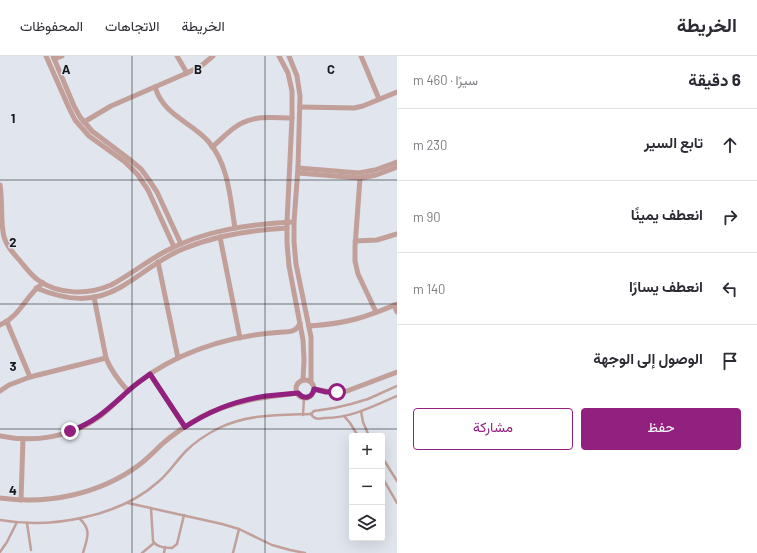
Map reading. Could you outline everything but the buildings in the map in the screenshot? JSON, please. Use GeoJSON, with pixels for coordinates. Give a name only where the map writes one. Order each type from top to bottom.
{"type":"FeatureCollection","features":[{"type":"Feature","properties":{"kind":"street"},"geometry":{"type":"LineString","coordinates":[[46,56],[75,120],[89,136],[125,162],[138,175],[148,190],[174,247]]}},
{"type":"Feature","properties":{"kind":"street"},"geometry":{"type":"LineString","coordinates":[[62,56],[53,58],[74,106],[84,122],[96,135],[135,164],[149,180],[157,192],[181,244]]}},
{"type":"Feature","properties":{"kind":"street"},"geometry":{"type":"LineString","coordinates":[[177,56],[187,73]]}},
{"type":"Feature","properties":{"kind":"street"},"geometry":{"type":"LineString","coordinates":[[84,122],[111,106],[201,66],[213,56]]}},
{"type":"Feature","properties":{"kind":"street"},"geometry":{"type":"LineString","coordinates":[[279,56],[286,68],[292,85],[293,97],[287,243],[289,266],[303,340],[303,380]]}},
{"type":"Feature","properties":{"kind":"street"},"geometry":{"type":"LineString","coordinates":[[289,56],[299,82],[300,96],[294,242],[296,264],[312,348],[311,382],[314,389],[311,396],[306,398],[301,397],[297,391],[297,386],[300,381],[307,380],[311,382]]}},
{"type":"Feature","properties":{"kind":"street"},"geometry":{"type":"LineString","coordinates":[[361,56],[379,99]]}},
{"type":"Feature","properties":{"kind":"street"},"geometry":{"type":"LineString","coordinates":[[155,87],[158,96],[166,108],[202,135],[212,146],[221,160],[226,174],[235,228]]}},
{"type":"Feature","properties":{"kind":"street"},"geometry":{"type":"LineString","coordinates":[[300,107],[354,108],[397,92]]}},
{"type":"Feature","properties":{"kind":"street"},"geometry":{"type":"LineString","coordinates":[[212,146],[238,125],[248,120],[265,118],[292,118]]}},
{"type":"Feature","properties":{"kind":"street"},"geometry":{"type":"LineString","coordinates":[[298,170],[359,173],[375,170],[397,162]]}},
{"type":"Feature","properties":{"kind":"street"},"geometry":{"type":"LineString","coordinates":[[298,170],[360,178],[376,175],[397,167]]}},
{"type":"Feature","properties":{"kind":"street"},"geometry":{"type":"LineString","coordinates":[[360,178],[354,254],[358,274],[376,312]]}},
{"type":"Feature","properties":{"kind":"street"},"geometry":{"type":"LineString","coordinates":[[0,185],[2,196],[3,231],[11,250],[35,278],[43,284],[59,290],[89,292],[104,288],[118,282],[157,256],[174,247],[211,234],[235,228],[287,225]]}},
{"type":"Feature","properties":{"kind":"street"},"geometry":{"type":"LineString","coordinates":[[36,288],[55,296],[64,297],[82,298],[102,295],[121,287],[158,262],[184,248],[220,237],[287,225],[294,222]]}},
{"type":"Feature","properties":{"kind":"street"},"geometry":{"type":"LineString","coordinates":[[355,241],[377,240],[397,234]]}},
{"type":"Feature","properties":{"kind":"street"},"geometry":{"type":"LineString","coordinates":[[220,237],[240,338]]}},
{"type":"Feature","properties":{"kind":"street"},"geometry":{"type":"LineString","coordinates":[[158,262],[178,358]]}},
{"type":"Feature","properties":{"kind":"street"},"geometry":{"type":"LineString","coordinates":[[0,325],[13,317],[36,288],[43,284]]}},
{"type":"Feature","properties":{"kind":"street"},"geometry":{"type":"LineString","coordinates":[[94,297],[106,358],[113,372],[128,391]]}},
{"type":"Feature","properties":{"kind":"street"},"geometry":{"type":"LineString","coordinates":[[309,326],[355,319],[396,304],[397,312]]}},
{"type":"Feature","properties":{"kind":"street"},"geometry":{"type":"LineString","coordinates":[[7,322],[30,377]]}},
{"type":"Feature","properties":{"kind":"street"},"geometry":{"type":"LineString","coordinates":[[0,436],[23,439],[40,438],[78,429],[98,418],[128,391],[150,374],[178,358],[209,346],[240,338],[291,332],[296,329],[300,323]]}},
{"type":"Feature","properties":{"kind":"street"},"geometry":{"type":"LineString","coordinates":[[291,332],[303,340]]}},
{"type":"Feature","properties":{"kind":"street"},"geometry":{"type":"LineString","coordinates":[[0,391],[9,385],[30,377],[106,358]]}},
{"type":"Feature","properties":{"kind":"street"},"geometry":{"type":"LineString","coordinates":[[314,389],[331,392],[347,391],[397,372]]}},
{"type":"Feature","properties":{"kind":"street"},"geometry":{"type":"LineString","coordinates":[[150,374],[185,427]]}},
{"type":"Feature","properties":{"kind":"street"},"geometry":{"type":"LineString","coordinates":[[0,498],[38,500],[59,498],[82,493],[102,486],[138,466],[185,427],[202,416],[237,403],[266,396],[298,393]]}},
{"type":"Feature","properties":{"kind":"street"},"geometry":{"type":"LineString","coordinates":[[21,500],[23,439]]}},
{"type":"Feature","properties":{"kind":"lane"},"geometry":{"type":"LineString","coordinates":[[0,520],[27,523],[52,522],[80,518],[111,509],[128,502],[151,488],[164,477],[187,450],[202,438],[218,429],[253,417],[311,414],[314,411],[360,402],[397,386]]}},
{"type":"Feature","properties":{"kind":"lane"},"geometry":{"type":"LineString","coordinates":[[311,414],[314,418],[343,416],[361,411],[397,396]]}},
{"type":"Feature","properties":{"kind":"lane"},"geometry":{"type":"LineString","coordinates":[[303,415],[304,398]]}},
{"type":"Feature","properties":{"kind":"lane"},"geometry":{"type":"LineString","coordinates":[[361,411],[363,422],[368,433]]}},
{"type":"Feature","properties":{"kind":"lane"},"geometry":{"type":"LineString","coordinates":[[343,416],[350,423],[356,433]]}},
{"type":"Feature","properties":{"kind":"lane"},"geometry":{"type":"LineString","coordinates":[[385,462],[397,481]]}},
{"type":"Feature","properties":{"kind":"lane"},"geometry":{"type":"LineString","coordinates":[[385,482],[397,502]]}},
{"type":"Feature","properties":{"kind":"lane"},"geometry":{"type":"LineString","coordinates":[[128,502],[222,524],[272,544],[305,553]]}},
{"type":"Feature","properties":{"kind":"lane"},"geometry":{"type":"LineString","coordinates":[[151,508],[154,543]]}},
{"type":"Feature","properties":{"kind":"lane"},"geometry":{"type":"LineString","coordinates":[[154,543],[156,545],[172,548],[177,544],[184,515]]}},
{"type":"Feature","properties":{"kind":"lane"},"geometry":{"type":"LineString","coordinates":[[80,518],[88,531],[88,540],[83,553]]}},
{"type":"Feature","properties":{"kind":"lane"},"geometry":{"type":"LineString","coordinates":[[0,552],[17,522]]}},
{"type":"Feature","properties":{"kind":"lane"},"geometry":{"type":"LineString","coordinates":[[27,523],[31,550]]}},
{"type":"Feature","properties":{"kind":"lane"},"geometry":{"type":"LineString","coordinates":[[233,553],[239,530]]}},
{"type":"Feature","properties":{"kind":"lane"},"geometry":{"type":"LineString","coordinates":[[142,553],[154,543]]}},
{"type":"Feature","properties":{"kind":"lane"},"geometry":{"type":"LineString","coordinates":[[164,553],[165,547]]}},
{"type":"Feature","properties":{"kind":"route"},"geometry":{"type":"LineString","coordinates":[[70,431],[98,418],[128,391],[150,374],[185,427],[202,416],[251,399],[298,393],[301,397],[306,398],[313,394],[314,389],[326,392],[337,392]]}}]}
